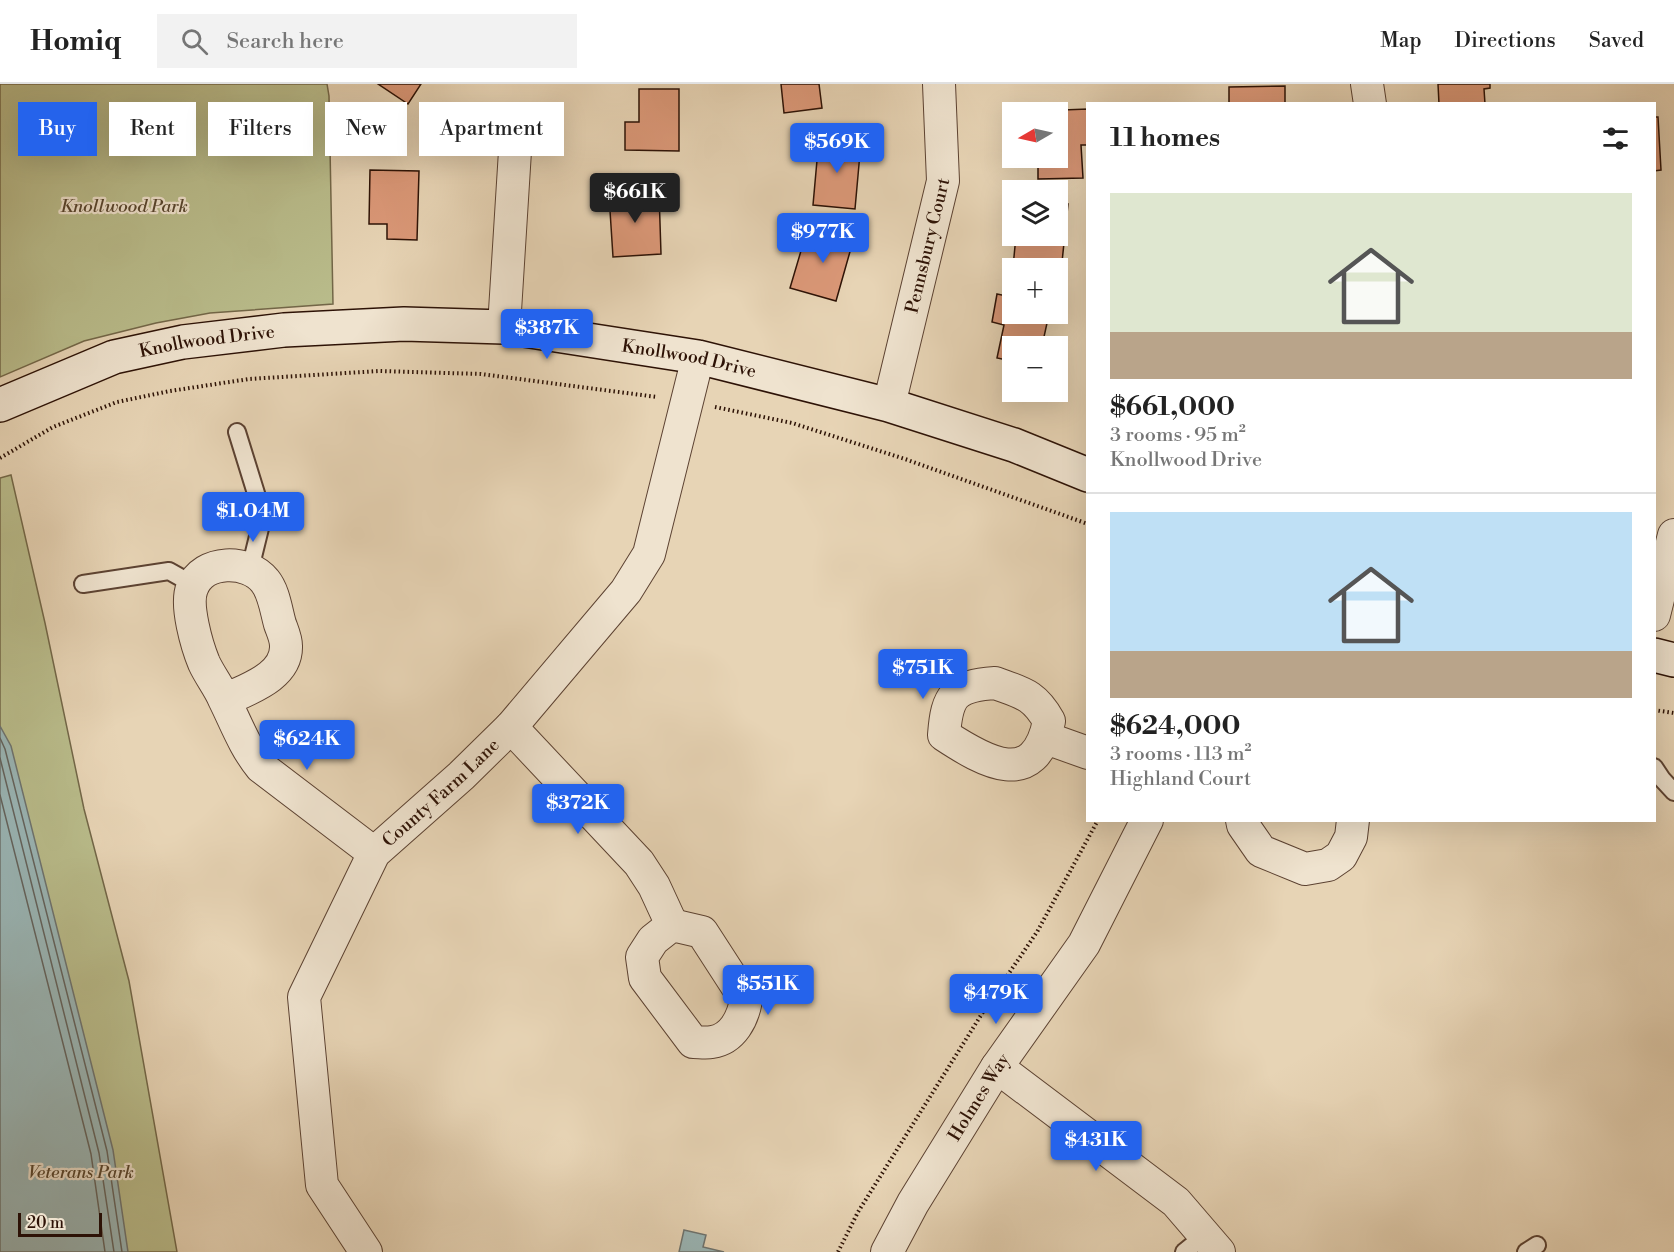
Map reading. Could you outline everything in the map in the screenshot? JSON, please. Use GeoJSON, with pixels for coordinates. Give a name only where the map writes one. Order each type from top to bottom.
{"type":"FeatureCollection","features":[{"type":"Feature","properties":{"kind":"street","name":"Pennsbury Court"},"geometry":{"type":"LineString","coordinates":[[889,405],[943,181],[939,84]]}},
{"type":"Feature","properties":{"kind":"street"},"geometry":{"type":"LineString","coordinates":[[1367,84],[1370,102]]}},
{"type":"Feature","properties":{"kind":"street"},"geometry":{"type":"LineString","coordinates":[[504,327],[515,156]]}},
{"type":"Feature","properties":{"kind":"street","name":"Knollwood Drive"},"geometry":{"type":"LineString","coordinates":[[0,405],[114,357],[183,342],[284,330],[404,324],[504,327],[698,357],[889,405],[1014,445],[1086,475]]}},
{"type":"Feature","properties":{"kind":"street","name":"County Farm Lane"},"geometry":{"type":"LineString","coordinates":[[366,1252],[322,1185],[304,997],[374,853],[461,776],[511,727],[626,591],[649,554],[698,357]]}},
{"type":"Feature","properties":{"kind":"street"},"geometry":{"type":"LineString","coordinates":[[1656,607],[1674,535]]}},
{"type":"Feature","properties":{"kind":"street"},"geometry":{"type":"LineString","coordinates":[[225,700],[264,681],[280,665],[285,655],[286,644],[270,587],[264,579],[250,569],[238,565],[220,566],[196,579],[190,597],[192,618],[204,662],[225,700],[248,751],[261,767],[374,853]]}},
{"type":"Feature","properties":{"kind":"street"},"geometry":{"type":"LineString","coordinates":[[1656,656],[1674,660]]}},
{"type":"Feature","properties":{"kind":"street"},"geometry":{"type":"LineString","coordinates":[[511,727],[639,863],[654,885],[672,925]]}},
{"type":"Feature","properties":{"kind":"street"},"geometry":{"type":"LineString","coordinates":[[1046,738],[1086,752]]}},
{"type":"Feature","properties":{"kind":"street","name":"Holmes Way"},"geometry":{"type":"LineString","coordinates":[[886,1252],[913,1203],[997,1067],[1084,944],[1146,822]]}},
{"type":"Feature","properties":{"kind":"street"},"geometry":{"type":"LineString","coordinates":[[1242,822],[1260,851],[1305,868],[1328,865],[1341,856],[1352,837],[1353,822]]}},
{"type":"Feature","properties":{"kind":"street"},"geometry":{"type":"LineString","coordinates":[[997,1067],[1176,1202],[1203,1246]]}},
{"type":"Feature","properties":{"kind":"lane"},"geometry":{"type":"LineString","coordinates":[[237,432],[263,516],[250,569]]}},
{"type":"Feature","properties":{"kind":"lane"},"geometry":{"type":"LineString","coordinates":[[83,584],[169,571],[194,585]]}},
{"type":"Feature","properties":{"kind":"lane"},"geometry":{"type":"LineString","coordinates":[[1656,770],[1674,792]]}},
{"type":"Feature","properties":{"kind":"path"},"geometry":{"type":"LineString","coordinates":[[0,458],[54,427],[117,402],[170,391],[249,379],[379,371],[481,374],[687,401],[792,423],[905,459],[1086,523]]}},
{"type":"Feature","properties":{"kind":"path"},"geometry":{"type":"LineString","coordinates":[[1656,710],[1674,713]]}},
{"type":"Feature","properties":{"kind":"path"},"geometry":{"type":"LineString","coordinates":[[838,1252],[858,1212],[988,1004],[1037,932],[1097,822]]}},
{"type":"Feature","properties":{"kind":"green space","name":"Knollwood Park"},"geometry":{"type":"Polygon","coordinates":[[[0,84],[327,84],[329,102],[325,102],[325,156],[330,156],[333,304],[210,313],[156,323],[84,341],[0,377],[0,84]]]}},
{"type":"Feature","properties":{"kind":"green space","name":"Veterans Park"},"geometry":{"type":"Polygon","coordinates":[[[11,475],[84,809],[129,981],[177,1252],[0,1252],[0,478],[11,475]]]}},
{"type":"Feature","properties":{"kind":"water"},"geometry":{"type":"Polygon","coordinates":[[[0,726],[11,746],[113,1150],[128,1252],[0,1252],[0,726]]]}},
{"type":"Feature","properties":{"kind":"water"},"geometry":{"type":"Polygon","coordinates":[[[684,1230],[706,1235],[703,1247],[724,1252],[679,1252],[684,1230]]]}},
{"type":"Feature","properties":{"kind":"building"},"geometry":{"type":"Polygon","coordinates":[[[378,84],[421,84],[408,104],[378,84]]]}},
{"type":"Feature","properties":{"kind":"building"},"geometry":{"type":"Polygon","coordinates":[[[781,84],[819,84],[822,108],[784,113],[781,84]]]}},
{"type":"Feature","properties":{"kind":"building"},"geometry":{"type":"Polygon","coordinates":[[[1438,84],[1490,84],[1490,88],[1484,89],[1485,102],[1439,102],[1438,84]]]}},
{"type":"Feature","properties":{"kind":"building"},"geometry":{"type":"Polygon","coordinates":[[[1285,86],[1285,102],[1229,102],[1229,87],[1285,86]]]}},
{"type":"Feature","properties":{"kind":"building"},"geometry":{"type":"Polygon","coordinates":[[[639,89],[679,89],[679,151],[625,150],[625,122],[639,122],[639,89]]]}},
{"type":"Feature","properties":{"kind":"building"},"geometry":{"type":"Polygon","coordinates":[[[1086,109],[1086,145],[1081,145],[1083,178],[1038,179],[1038,168],[1068,168],[1068,110],[1086,109]]]}},
{"type":"Feature","properties":{"kind":"building"},"geometry":{"type":"Polygon","coordinates":[[[1656,117],[1658,117],[1661,170],[1656,171],[1656,117]]]}},
{"type":"Feature","properties":{"kind":"building"},"geometry":{"type":"Polygon","coordinates":[[[819,138],[861,142],[855,209],[813,205],[819,138]]]}},
{"type":"Feature","properties":{"kind":"building"},"geometry":{"type":"Polygon","coordinates":[[[370,170],[419,171],[417,240],[387,239],[387,224],[369,224],[370,170]]]}},
{"type":"Feature","properties":{"kind":"building"},"geometry":{"type":"Polygon","coordinates":[[[659,192],[661,254],[613,257],[609,195],[659,192]]]}},
{"type":"Feature","properties":{"kind":"building"},"geometry":{"type":"Polygon","coordinates":[[[828,226],[855,234],[836,301],[790,288],[806,234],[824,240],[828,226]]]}},
{"type":"Feature","properties":{"kind":"building"},"geometry":{"type":"Polygon","coordinates":[[[1015,246],[1064,246],[1062,258],[1014,258],[1015,246]]]}},
{"type":"Feature","properties":{"kind":"building"},"geometry":{"type":"Polygon","coordinates":[[[997,294],[1002,295],[1002,324],[1047,324],[1044,336],[1002,336],[1002,359],[997,358],[1004,325],[992,322],[997,294]]]}}]}
